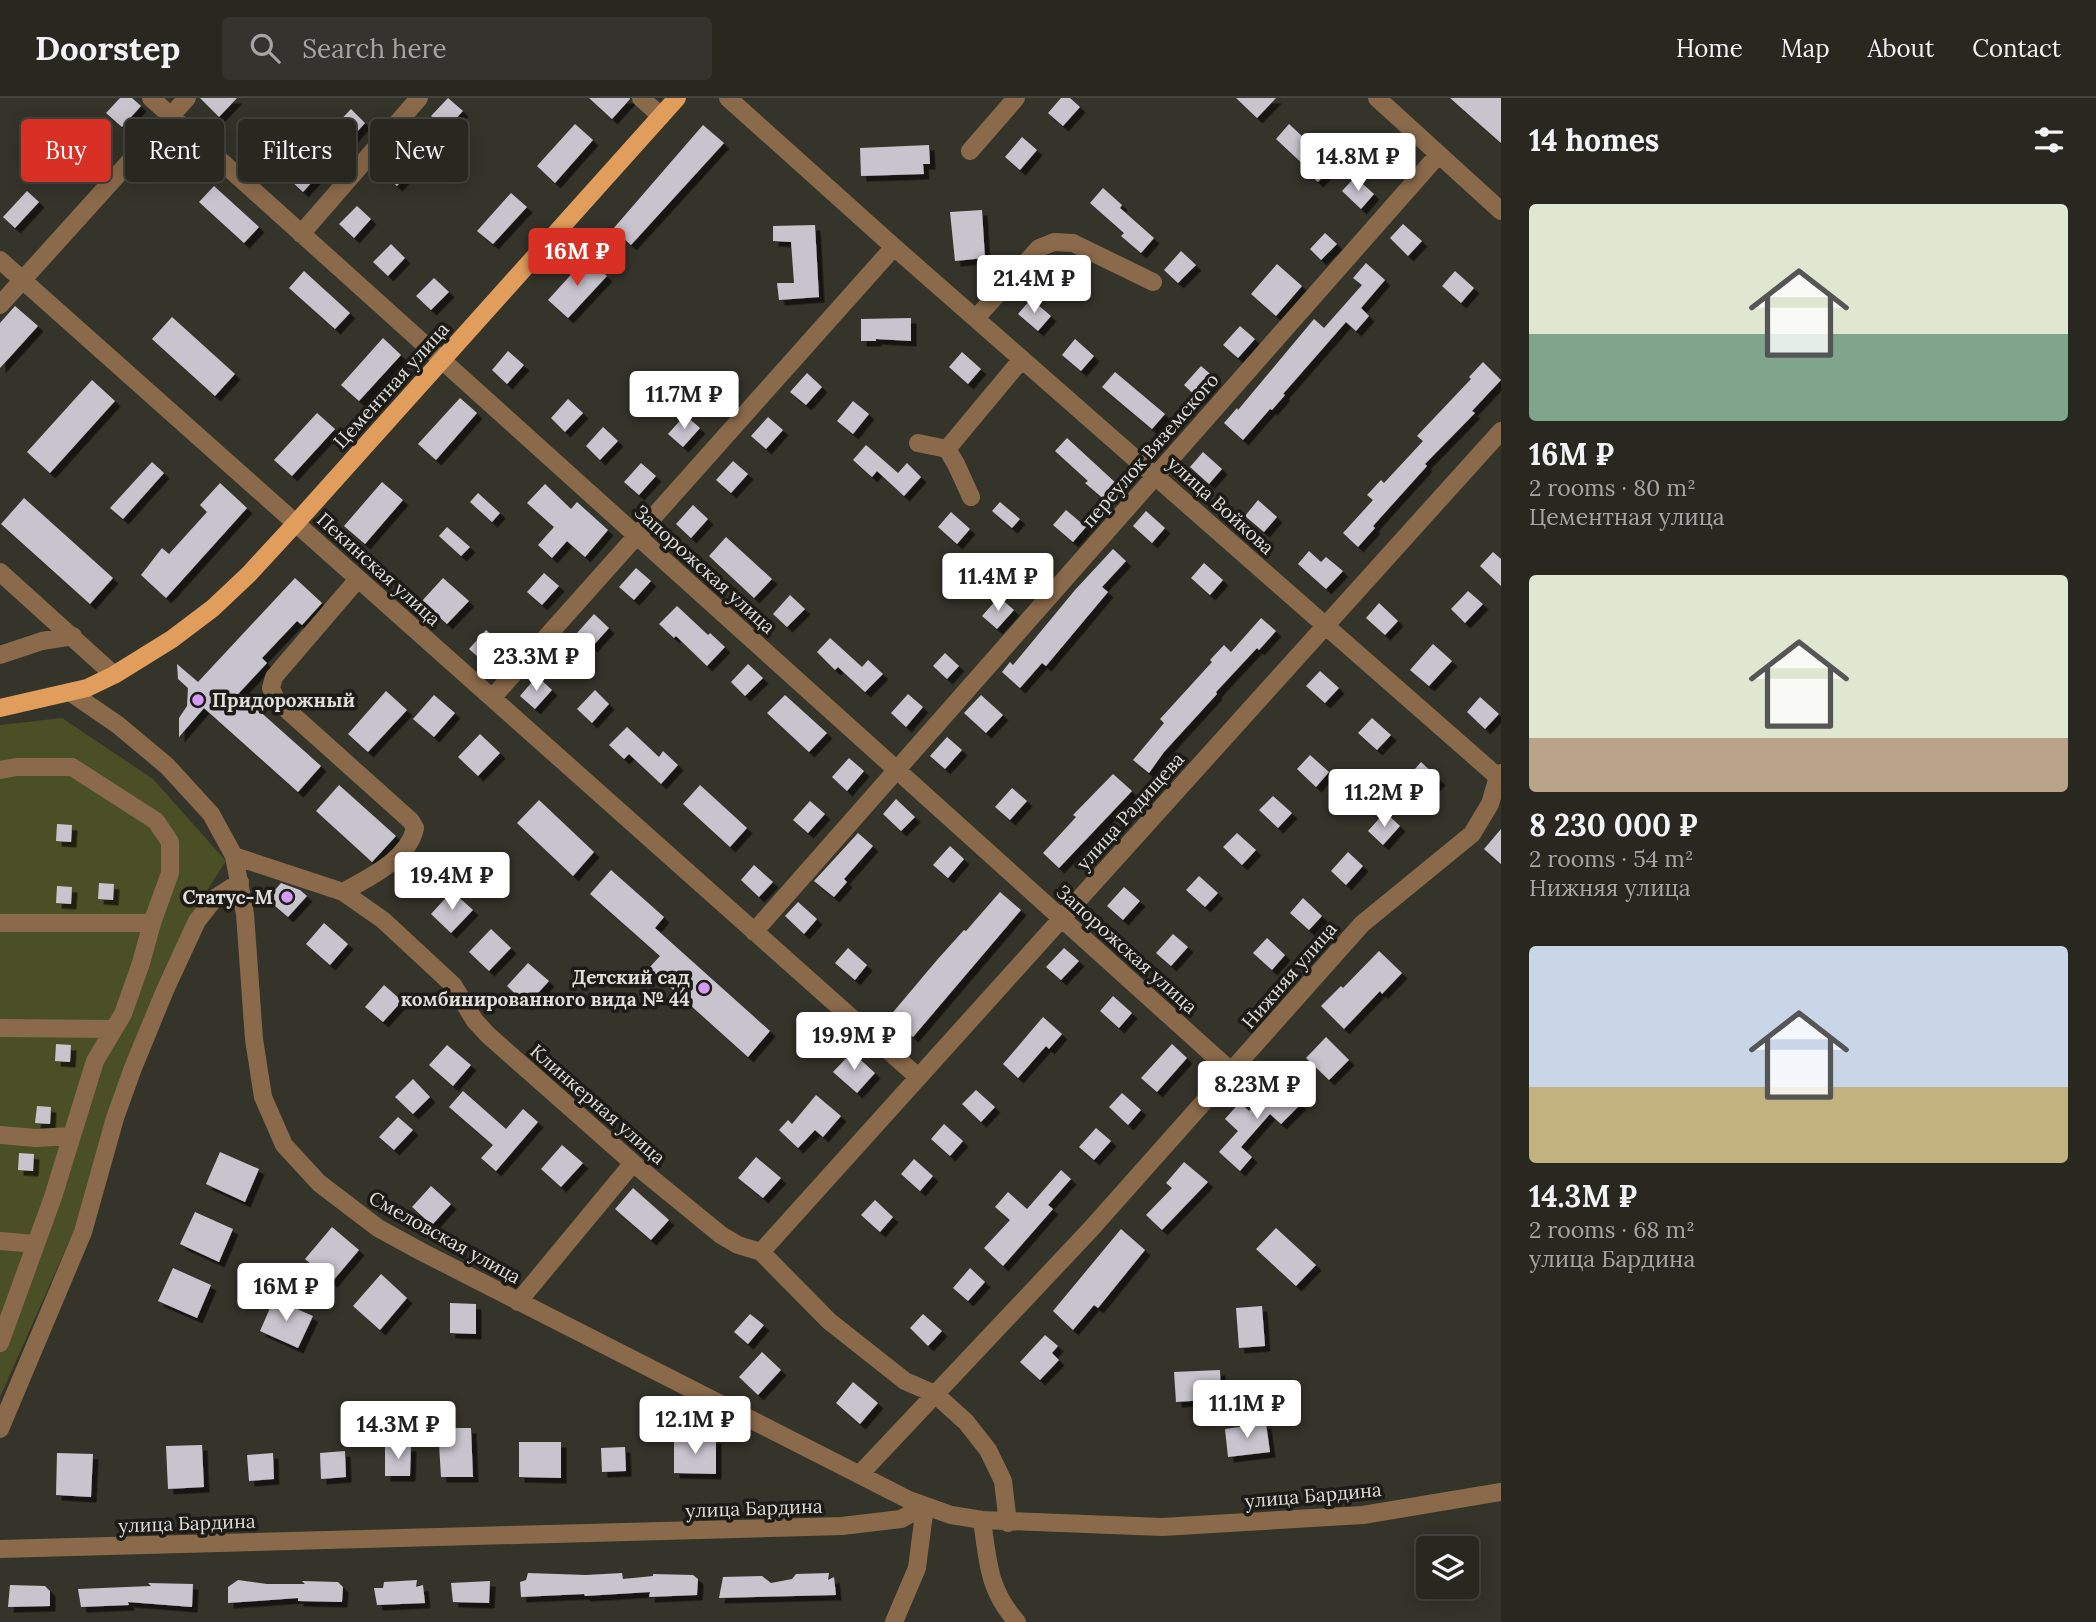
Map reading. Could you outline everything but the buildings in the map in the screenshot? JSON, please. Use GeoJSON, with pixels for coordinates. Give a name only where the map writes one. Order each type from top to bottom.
{"type":"FeatureCollection","features":[{"type":"Feature","properties":{"kind":"main road","name":"Цементная улица"},"geometry":{"type":"LineString","coordinates":[[0,708],[87,688],[114,675],[172,639],[214,608],[296,523],[677,98]]}},
{"type":"Feature","properties":{"kind":"street","name":"Запорожская улица"},"geometry":{"type":"LineString","coordinates":[[151,98],[1232,1072]]}},
{"type":"Feature","properties":{"kind":"street"},"geometry":{"type":"LineString","coordinates":[[0,305],[187,98]]}},
{"type":"Feature","properties":{"kind":"street"},"geometry":{"type":"LineString","coordinates":[[301,233],[419,98]]}},
{"type":"Feature","properties":{"kind":"street"},"geometry":{"type":"LineString","coordinates":[[641,98],[661,116]]}},
{"type":"Feature","properties":{"kind":"street","name":"улица Войкова"},"geometry":{"type":"LineString","coordinates":[[728,98],[894,247],[1499,775]]}},
{"type":"Feature","properties":{"kind":"street"},"geometry":{"type":"LineString","coordinates":[[970,151],[1016,98]]}},
{"type":"Feature","properties":{"kind":"street"},"geometry":{"type":"LineString","coordinates":[[1377,98],[1501,211]]}},
{"type":"Feature","properties":{"kind":"street","name":"переулок Вяземского"},"geometry":{"type":"LineString","coordinates":[[754,932],[1439,154]]}},
{"type":"Feature","properties":{"kind":"street"},"geometry":{"type":"LineString","coordinates":[[976,318],[1039,248],[1054,242],[1073,243],[1153,282]]}},
{"type":"Feature","properties":{"kind":"street"},"geometry":{"type":"LineString","coordinates":[[492,698],[894,247]]}},
{"type":"Feature","properties":{"kind":"street","name":"Пекинская улица"},"geometry":{"type":"LineString","coordinates":[[0,260],[918,1077]]}},
{"type":"Feature","properties":{"kind":"street"},"geometry":{"type":"LineString","coordinates":[[947,449],[1022,359]]}},
{"type":"Feature","properties":{"kind":"street","name":"улица Радищева"},"geometry":{"type":"LineString","coordinates":[[761,1252],[1501,431]]}},
{"type":"Feature","properties":{"kind":"street"},"geometry":{"type":"LineString","coordinates":[[918,443],[947,449],[957,464],[971,497]]}},
{"type":"Feature","properties":{"kind":"street"},"geometry":{"type":"LineString","coordinates":[[0,572],[114,675]]}},
{"type":"Feature","properties":{"kind":"street"},"geometry":{"type":"LineString","coordinates":[[343,892],[391,863],[413,836],[415,828],[411,821],[276,700],[271,688],[274,677],[358,579]]}},
{"type":"Feature","properties":{"kind":"street"},"geometry":{"type":"LineString","coordinates":[[0,654],[73,636]]}},
{"type":"Feature","properties":{"kind":"street","name":"Смеловская улица"},"geometry":{"type":"LineString","coordinates":[[70,692],[118,725],[167,766],[211,814],[234,856],[245,914],[254,1039],[263,1097],[284,1145],[319,1183],[378,1228],[518,1302],[925,1506]]}},
{"type":"Feature","properties":{"kind":"street"},"geometry":{"type":"LineString","coordinates":[[0,770],[17,767],[72,767],[156,821],[170,842],[170,873],[141,963],[123,1014],[95,1061],[53,1198],[0,1343]]}},
{"type":"Feature","properties":{"kind":"street","name":"Нижняя улица"},"geometry":{"type":"LineString","coordinates":[[860,1475],[1090,1230],[1362,924],[1472,834],[1490,804],[1499,775]]}},
{"type":"Feature","properties":{"kind":"street","name":"Клинкерная улица"},"geometry":{"type":"LineString","coordinates":[[234,856],[343,892],[383,920],[453,985],[475,1021],[488,1035],[633,1163],[722,1235],[738,1245],[761,1252],[828,1321],[905,1381],[935,1394],[966,1422],[988,1450],[1003,1481],[1008,1523]]}},
{"type":"Feature","properties":{"kind":"street"},"geometry":{"type":"LineString","coordinates":[[0,1429],[83,1232],[115,1118],[165,990],[197,921],[215,898],[240,882]]}},
{"type":"Feature","properties":{"kind":"street"},"geometry":{"type":"LineString","coordinates":[[0,923],[152,923]]}},
{"type":"Feature","properties":{"kind":"street"},"geometry":{"type":"LineString","coordinates":[[0,1027],[114,1029]]}},
{"type":"Feature","properties":{"kind":"street"},"geometry":{"type":"LineString","coordinates":[[0,1135],[36,1138],[70,1136]]}},
{"type":"Feature","properties":{"kind":"street"},"geometry":{"type":"LineString","coordinates":[[518,1302],[633,1163]]}},
{"type":"Feature","properties":{"kind":"street"},"geometry":{"type":"LineString","coordinates":[[0,1241],[36,1244]]}},
{"type":"Feature","properties":{"kind":"street","name":"улица Бардина"},"geometry":{"type":"LineString","coordinates":[[1,1548],[842,1526],[901,1519],[925,1506],[951,1515],[1008,1523],[1189,1526],[1363,1515],[1501,1492]]}},
{"type":"Feature","properties":{"kind":"street"},"geometry":{"type":"LineString","coordinates":[[894,1622],[917,1568],[925,1506]]}},
{"type":"Feature","properties":{"kind":"street"},"geometry":{"type":"LineString","coordinates":[[982,1520],[991,1580],[1005,1608],[1017,1622]]}},
{"type":"Feature","properties":{"kind":"green space"},"geometry":{"type":"Polygon","coordinates":[[[62,718],[153,779],[226,861],[191,915],[157,985],[126,1064],[75,1228],[0,1397],[0,725],[62,718]]]}},
{"type":"Feature","properties":{"kind":"place","name":"Придорожный"},"geometry":{"type":"Point","coordinates":[198,700]}},
{"type":"Feature","properties":{"kind":"place","name":"Статус-М"},"geometry":{"type":"Point","coordinates":[287,897]}},
{"type":"Feature","properties":{"kind":"place","name":"Детский сад комбинированного вида № 44"},"geometry":{"type":"Point","coordinates":[704,988]}}]}
